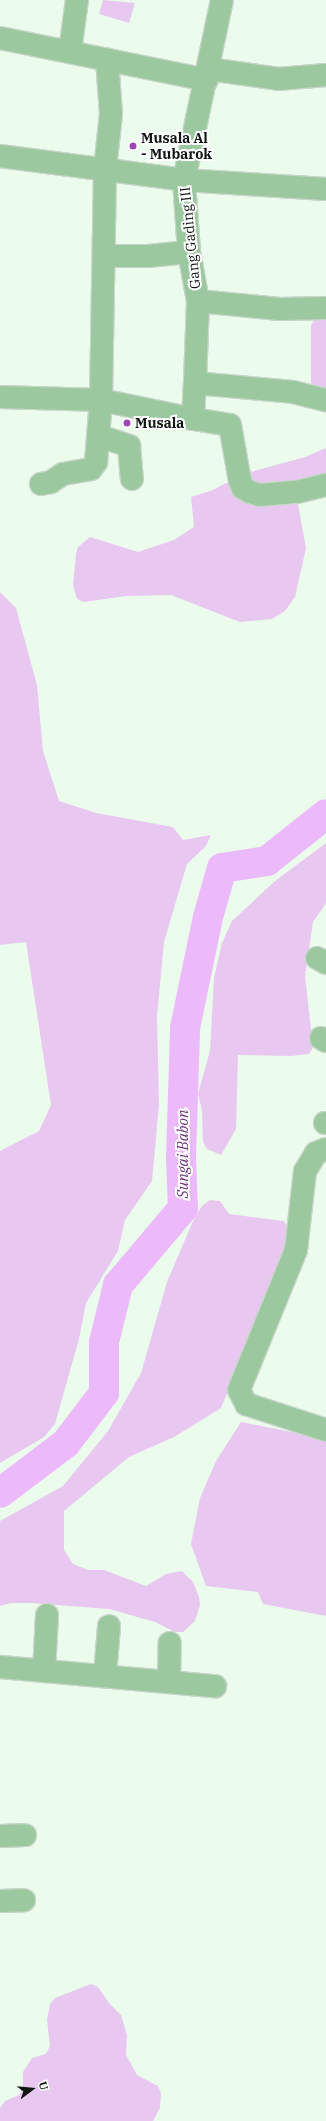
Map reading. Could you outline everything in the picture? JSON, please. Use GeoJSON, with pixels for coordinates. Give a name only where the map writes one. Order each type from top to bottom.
{"type":"FeatureCollection","features":[{"type":"Feature","properties":{"kind":"street"},"geometry":{"type":"LineString","coordinates":[[70,51],[78,0]]}},
{"type":"Feature","properties":{"kind":"street","name":"Gang Gading III"},"geometry":{"type":"LineString","coordinates":[[193,419],[198,301],[189,252],[184,180],[208,75],[222,0]]}},
{"type":"Feature","properties":{"kind":"street"},"geometry":{"type":"LineString","coordinates":[[0,38],[107,59],[208,75],[278,79],[326,75]]}},
{"type":"Feature","properties":{"kind":"street"},"geometry":{"type":"LineString","coordinates":[[41,484],[52,482],[63,474],[94,468],[101,400],[105,170],[111,114],[107,59]]}},
{"type":"Feature","properties":{"kind":"street"},"geometry":{"type":"LineString","coordinates":[[0,156],[184,180],[326,189]]}},
{"type":"Feature","properties":{"kind":"street"},"geometry":{"type":"LineString","coordinates":[[104,256],[148,256],[189,252]]}},
{"type":"Feature","properties":{"kind":"street"},"geometry":{"type":"LineString","coordinates":[[198,301],[280,309],[326,308]]}},
{"type":"Feature","properties":{"kind":"street"},"geometry":{"type":"LineString","coordinates":[[195,383],[293,392],[326,400]]}},
{"type":"Feature","properties":{"kind":"street"},"geometry":{"type":"LineString","coordinates":[[0,397],[101,400],[193,419],[225,423],[232,427],[240,481],[246,490],[260,495],[270,495],[297,492],[326,485]]}},
{"type":"Feature","properties":{"kind":"street"},"geometry":{"type":"LineString","coordinates":[[98,436],[129,446],[132,479]]}},
{"type":"Feature","properties":{"kind":"street"},"geometry":{"type":"LineString","coordinates":[[326,1149],[316,1153],[305,1171],[296,1250],[239,1390],[246,1404],[326,1430]]}},
{"type":"Feature","properties":{"kind":"street"},"geometry":{"type":"LineString","coordinates":[[44,1671],[47,1615]]}},
{"type":"Feature","properties":{"kind":"street"},"geometry":{"type":"LineString","coordinates":[[105,1676],[109,1626]]}},
{"type":"Feature","properties":{"kind":"street"},"geometry":{"type":"LineString","coordinates":[[169,1682],[170,1643]]}},
{"type":"Feature","properties":{"kind":"street"},"geometry":{"type":"LineString","coordinates":[[0,1667],[215,1686]]}},
{"type":"Feature","properties":{"kind":"street"},"geometry":{"type":"LineString","coordinates":[[0,1836],[25,1835]]}},
{"type":"Feature","properties":{"kind":"street"},"geometry":{"type":"LineString","coordinates":[[0,1901],[24,1900]]}},
{"type":"Feature","properties":{"kind":"shaded area"},"geometry":{"type":"Polygon","coordinates":[[[103,0],[135,3],[129,23],[99,14],[103,0]]]}},
{"type":"Feature","properties":{"kind":"shaded area"},"geometry":{"type":"Polygon","coordinates":[[[326,317],[326,389],[317,388],[311,383],[311,326],[315,318],[326,317]]]}},
{"type":"Feature","properties":{"kind":"shaded area"},"geometry":{"type":"Polygon","coordinates":[[[326,448],[326,478],[305,489],[298,504],[306,548],[295,597],[285,611],[272,619],[240,622],[171,595],[126,596],[84,602],[77,599],[73,585],[76,554],[78,547],[90,537],[138,552],[174,540],[194,527],[191,497],[213,490],[243,474],[305,457],[326,448]]]}},
{"type":"Feature","properties":{"kind":"shaded area"},"geometry":{"type":"Polygon","coordinates":[[[0,592],[16,608],[37,685],[43,751],[59,801],[96,813],[173,827],[183,840],[211,835],[206,846],[187,864],[164,942],[157,1017],[159,1104],[152,1181],[125,1220],[118,1251],[86,1303],[79,1339],[55,1424],[44,1437],[0,1463],[0,1151],[39,1131],[51,1105],[26,942],[0,945],[0,592]]]}},
{"type":"Feature","properties":{"kind":"shaded area"},"geometry":{"type":"Polygon","coordinates":[[[326,843],[326,903],[313,922],[305,976],[313,1047],[309,1054],[291,1056],[238,1055],[236,1129],[221,1155],[207,1149],[203,1142],[202,1110],[198,1094],[210,1051],[214,978],[222,943],[232,921],[275,881],[326,843]]]}},
{"type":"Feature","properties":{"kind":"shaded area"},"geometry":{"type":"Polygon","coordinates":[[[210,1200],[220,1201],[229,1214],[284,1221],[292,1236],[221,1408],[174,1437],[129,1457],[64,1511],[64,1550],[73,1564],[88,1570],[104,1570],[146,1586],[166,1574],[182,1571],[193,1582],[199,1597],[200,1605],[195,1621],[183,1632],[175,1632],[155,1622],[109,1609],[31,1603],[11,1603],[0,1606],[0,1521],[63,1486],[108,1431],[141,1373],[167,1282],[193,1221],[202,1206],[210,1200]]]}},
{"type":"Feature","properties":{"kind":"shaded area"},"geometry":{"type":"Polygon","coordinates":[[[241,1422],[326,1439],[326,1616],[263,1604],[258,1592],[206,1586],[191,1544],[200,1498],[216,1461],[241,1422]]]}},
{"type":"Feature","properties":{"kind":"shaded area"},"geometry":{"type":"Polygon","coordinates":[[[91,1984],[98,1987],[109,2003],[121,2015],[127,2035],[126,2055],[137,2075],[158,2086],[161,2093],[160,2108],[153,2121],[0,2121],[0,2108],[5,2101],[19,2095],[23,2087],[23,2072],[32,2058],[46,2054],[50,2046],[47,2020],[50,2004],[55,1998],[91,1984]]]}},
{"type":"Feature","properties":{"kind":"waterway","name":"Sungai Babon"},"geometry":{"type":"LineString","coordinates":[[0,1493],[66,1443],[104,1393],[104,1342],[118,1285],[183,1208],[181,1158],[185,1028],[208,917],[222,868],[267,861],[326,814]]}},
{"type":"Feature","properties":{"kind":"place","name":"Musala Al - Mubarok"},"geometry":{"type":"Point","coordinates":[133,146]}},
{"type":"Feature","properties":{"kind":"place","name":"Musala"},"geometry":{"type":"Point","coordinates":[127,423]}}]}
